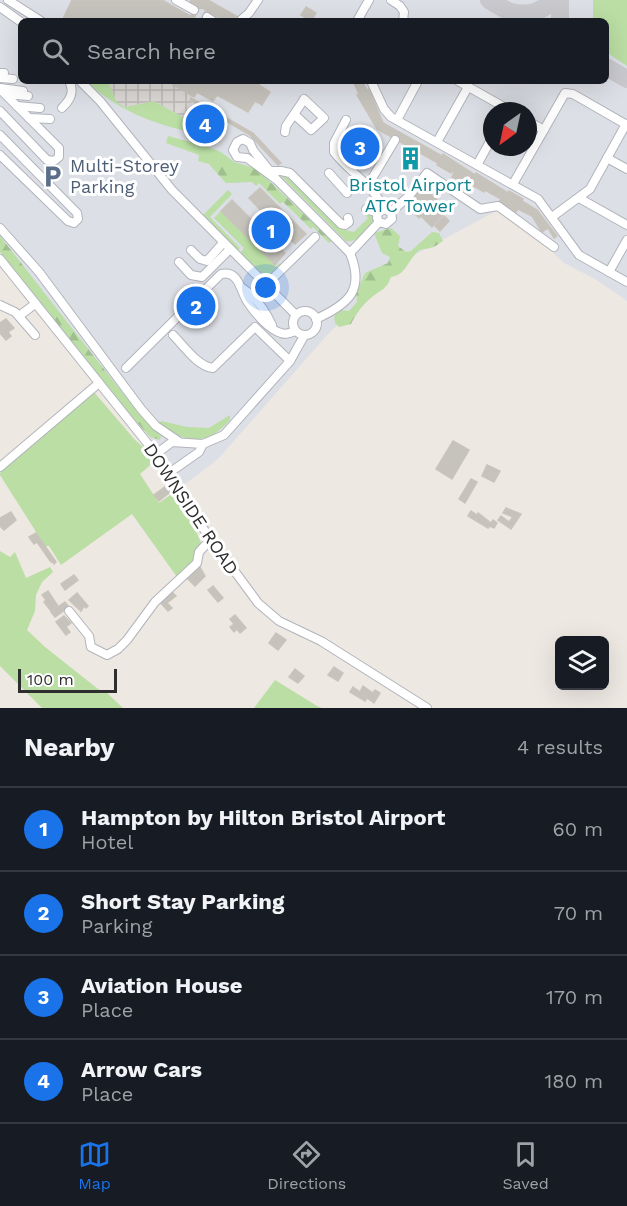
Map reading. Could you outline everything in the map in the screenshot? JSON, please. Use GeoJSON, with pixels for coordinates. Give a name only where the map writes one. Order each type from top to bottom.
{"type":"FeatureCollection","features":[{"type":"Feature","properties":{"kind":"street"},"geometry":{"type":"LineString","coordinates":[[8,0],[36,18]]}},
{"type":"Feature","properties":{"kind":"street"},"geometry":{"type":"LineString","coordinates":[[176,0],[203,15]]}},
{"type":"Feature","properties":{"kind":"street"},"geometry":{"type":"LineString","coordinates":[[243,18],[258,0]]}},
{"type":"Feature","properties":{"kind":"street"},"geometry":{"type":"LineString","coordinates":[[359,18],[369,0]]}},
{"type":"Feature","properties":{"kind":"street"},"geometry":{"type":"LineString","coordinates":[[391,0],[400,6],[404,12],[403,18]]}},
{"type":"Feature","properties":{"kind":"street"},"geometry":{"type":"LineString","coordinates":[[0,7],[18,20]]}},
{"type":"Feature","properties":{"kind":"street"},"geometry":{"type":"LineString","coordinates":[[1,75],[31,99]]}},
{"type":"Feature","properties":{"kind":"street"},"geometry":{"type":"LineString","coordinates":[[0,83],[31,99]]}},
{"type":"Feature","properties":{"kind":"street"},"geometry":{"type":"LineString","coordinates":[[62,108],[72,96],[71,84]]}},
{"type":"Feature","properties":{"kind":"street"},"geometry":{"type":"LineString","coordinates":[[83,84],[100,100],[172,190],[296,315]]}},
{"type":"Feature","properties":{"kind":"street"},"geometry":{"type":"LineString","coordinates":[[372,84],[387,113],[538,199],[579,255],[627,282]]}},
{"type":"Feature","properties":{"kind":"street"},"geometry":{"type":"LineString","coordinates":[[367,187],[397,136],[400,122],[417,84]]}},
{"type":"Feature","properties":{"kind":"street"},"geometry":{"type":"LineString","coordinates":[[463,84],[495,102]]}},
{"type":"Feature","properties":{"kind":"street"},"geometry":{"type":"LineString","coordinates":[[437,142],[468,87]]}},
{"type":"Feature","properties":{"kind":"street"},"geometry":{"type":"LineString","coordinates":[[513,184],[563,96],[567,93],[573,94],[626,124],[590,189],[552,217]]}},
{"type":"Feature","properties":{"kind":"street"},"geometry":{"type":"LineString","coordinates":[[12,101],[31,99]]}},
{"type":"Feature","properties":{"kind":"street"},"geometry":{"type":"LineString","coordinates":[[12,101],[31,99]]}},
{"type":"Feature","properties":{"kind":"street"},"geometry":{"type":"LineString","coordinates":[[12,101],[31,99]]}},
{"type":"Feature","properties":{"kind":"street"},"geometry":{"type":"LineString","coordinates":[[0,111],[47,160],[54,161],[59,157],[59,148],[12,101]]}},
{"type":"Feature","properties":{"kind":"street"},"geometry":{"type":"LineString","coordinates":[[285,132],[294,114]]}},
{"type":"Feature","properties":{"kind":"street"},"geometry":{"type":"LineString","coordinates":[[346,120],[334,143],[334,152],[367,187],[392,219],[389,223],[379,222]]}},
{"type":"Feature","properties":{"kind":"street"},"geometry":{"type":"LineString","coordinates":[[537,126],[544,130]]}},
{"type":"Feature","properties":{"kind":"street"},"geometry":{"type":"LineString","coordinates":[[0,135],[77,213],[78,219],[74,223],[68,221],[0,155]]}},
{"type":"Feature","properties":{"kind":"street"},"geometry":{"type":"LineString","coordinates":[[277,180],[250,143],[240,140],[234,145],[233,150],[237,157],[246,158],[277,180],[350,253],[356,266],[353,293],[339,308],[316,319]]}},
{"type":"Feature","properties":{"kind":"street"},"geometry":{"type":"LineString","coordinates":[[246,158],[253,150]]}},
{"type":"Feature","properties":{"kind":"street"},"geometry":{"type":"LineString","coordinates":[[477,165],[483,154]]}},
{"type":"Feature","properties":{"kind":"street"},"geometry":{"type":"LineString","coordinates":[[607,158],[627,169]]}},
{"type":"Feature","properties":{"kind":"street"},"geometry":{"type":"LineString","coordinates":[[272,171],[290,173],[341,224],[345,225],[349,222],[348,218]]}},
{"type":"Feature","properties":{"kind":"street"},"geometry":{"type":"LineString","coordinates":[[329,173],[346,193]]}},
{"type":"Feature","properties":{"kind":"street"},"geometry":{"type":"LineString","coordinates":[[379,222],[377,218],[384,211],[409,196],[427,173],[480,209],[498,206],[554,247]]}},
{"type":"Feature","properties":{"kind":"street"},"geometry":{"type":"LineString","coordinates":[[579,198],[627,225]]}},
{"type":"Feature","properties":{"kind":"street"},"geometry":{"type":"LineString","coordinates":[[366,209],[384,211]]}},
{"type":"Feature","properties":{"kind":"street"},"geometry":{"type":"LineString","coordinates":[[350,253],[379,222]]}},
{"type":"Feature","properties":{"kind":"street"},"geometry":{"type":"LineString","coordinates":[[0,228],[39,272],[141,409],[156,426],[178,441]]}},
{"type":"Feature","properties":{"kind":"street"},"geometry":{"type":"LineString","coordinates":[[266,285],[315,237]]}},
{"type":"Feature","properties":{"kind":"street"},"geometry":{"type":"LineString","coordinates":[[609,272],[627,240]]}},
{"type":"Feature","properties":{"kind":"street"},"geometry":{"type":"LineString","coordinates":[[191,250],[200,259],[207,261],[224,243]]}},
{"type":"Feature","properties":{"kind":"street"},"geometry":{"type":"LineString","coordinates":[[179,262],[191,275],[202,277],[230,249]]}},
{"type":"Feature","properties":{"kind":"street","name":"DOWNSIDE ROAD"},"geometry":{"type":"LineString","coordinates":[[0,260],[156,454],[197,520],[258,603],[268,613],[321,641],[427,708]]}},
{"type":"Feature","properties":{"kind":"street"},"geometry":{"type":"LineString","coordinates":[[126,368],[221,274],[232,275],[267,313],[275,331]]}},
{"type":"Feature","properties":{"kind":"street"},"geometry":{"type":"LineString","coordinates":[[246,292],[251,307],[275,331],[286,334],[295,331]]}},
{"type":"Feature","properties":{"kind":"street"},"geometry":{"type":"LineString","coordinates":[[19,316],[35,304]]}},
{"type":"Feature","properties":{"kind":"street"},"geometry":{"type":"LineString","coordinates":[[0,305],[15,312],[34,335]]}},
{"type":"Feature","properties":{"kind":"street"},"geometry":{"type":"LineString","coordinates":[[156,454],[166,445],[178,441],[203,444],[216,440],[234,426],[263,389],[290,361],[304,336],[314,332],[317,326],[316,319],[309,312],[302,311],[292,321],[295,331],[304,336]]}},
{"type":"Feature","properties":{"kind":"street"},"geometry":{"type":"LineString","coordinates":[[173,335],[201,362],[213,368],[255,327],[290,361]]}},
{"type":"Feature","properties":{"kind":"street"},"geometry":{"type":"LineString","coordinates":[[0,467],[99,383]]}},
{"type":"Feature","properties":{"kind":"street"},"geometry":{"type":"LineString","coordinates":[[169,473],[199,452],[203,444]]}},
{"type":"Feature","properties":{"kind":"street"},"geometry":{"type":"LineString","coordinates":[[69,611],[89,636],[91,647],[107,655],[122,644],[155,602],[197,563],[199,552],[211,539]]}},
{"type":"Feature","properties":{"kind":"shaded area"},"geometry":{"type":"Polygon","coordinates":[[[0,0],[627,0],[627,301],[595,279],[564,263],[537,237],[498,210],[405,260],[329,333],[218,459],[184,485],[176,474],[175,466],[171,464],[0,252],[0,0]]]}},
{"type":"Feature","properties":{"kind":"shaded area"},"geometry":{"type":"Polygon","coordinates":[[[109,84],[172,84],[192,96],[190,100],[192,102],[183,117],[154,101],[125,107],[117,102],[109,84]]]}},
{"type":"Feature","properties":{"kind":"green space"},"geometry":{"type":"Polygon","coordinates":[[[593,0],[627,0],[627,66],[609,54],[609,18],[593,18],[593,0]]]}},
{"type":"Feature","properties":{"kind":"green space"},"geometry":{"type":"Polygon","coordinates":[[[90,84],[109,84],[117,102],[125,107],[154,101],[183,117],[184,115],[185,119],[203,130],[206,135],[173,128],[142,117],[99,92],[90,84]]]}},
{"type":"Feature","properties":{"kind":"green space"},"geometry":{"type":"Polygon","coordinates":[[[168,136],[221,152],[215,171],[209,164],[198,161],[199,155],[166,143],[168,136]]]}},
{"type":"Feature","properties":{"kind":"green space"},"geometry":{"type":"Polygon","coordinates":[[[221,152],[234,162],[254,168],[262,174],[332,241],[329,243],[313,227],[311,229],[283,202],[280,204],[259,183],[256,186],[252,182],[226,183],[215,171],[221,152]]]}},
{"type":"Feature","properties":{"kind":"green space"},"geometry":{"type":"Polygon","coordinates":[[[286,175],[345,230],[354,232],[368,218],[361,210],[373,215],[373,224],[358,239],[346,241],[281,176],[286,175]]]}},
{"type":"Feature","properties":{"kind":"green space"},"geometry":{"type":"Polygon","coordinates":[[[228,190],[232,194],[210,217],[240,248],[238,251],[203,215],[228,190]]]}},
{"type":"Feature","properties":{"kind":"green space"},"geometry":{"type":"Polygon","coordinates":[[[221,211],[275,265],[274,268],[280,263],[282,265],[271,275],[262,274],[240,253],[244,248],[214,218],[221,211]]]}},
{"type":"Feature","properties":{"kind":"green space"},"geometry":{"type":"Polygon","coordinates":[[[391,228],[400,236],[398,246],[406,252],[411,251],[432,232],[439,233],[443,241],[416,253],[401,273],[391,277],[386,287],[365,303],[351,324],[339,327],[334,317],[339,310],[349,311],[357,302],[356,293],[365,273],[388,263],[390,257],[382,253],[374,233],[391,228]]]}},
{"type":"Feature","properties":{"kind":"green space"},"geometry":{"type":"Polygon","coordinates":[[[0,236],[139,414],[161,436],[160,440],[150,437],[110,392],[0,252],[0,236]]]}},
{"type":"Feature","properties":{"kind":"green space"},"geometry":{"type":"Polygon","coordinates":[[[93,391],[135,440],[157,459],[140,474],[159,503],[173,493],[191,519],[201,543],[194,563],[177,577],[132,514],[61,565],[49,546],[45,546],[0,475],[93,391]]]}},
{"type":"Feature","properties":{"kind":"green space"},"geometry":{"type":"Polygon","coordinates":[[[230,415],[230,420],[218,431],[201,439],[186,438],[170,432],[158,423],[162,421],[187,427],[209,428],[230,415]]]}},
{"type":"Feature","properties":{"kind":"green space"},"geometry":{"type":"Polygon","coordinates":[[[0,551],[10,557],[15,552],[26,578],[50,567],[53,572],[42,582],[36,595],[35,611],[27,630],[45,647],[98,689],[107,693],[123,708],[42,708],[0,666],[0,551]]]}},
{"type":"Feature","properties":{"kind":"green space"},"geometry":{"type":"Polygon","coordinates":[[[275,680],[317,706],[322,708],[254,708],[275,680]]]}},
{"type":"Feature","properties":{"kind":"building"},"geometry":{"type":"Polygon","coordinates":[[[72,0],[162,0],[194,18],[63,18],[72,0]]]}},
{"type":"Feature","properties":{"kind":"building"},"geometry":{"type":"Polygon","coordinates":[[[191,0],[208,0],[240,18],[220,18],[210,12],[207,18],[202,18],[206,10],[200,7],[194,18],[191,16],[197,5],[190,2],[191,0]]]}},
{"type":"Feature","properties":{"kind":"building"},"geometry":{"type":"Polygon","coordinates":[[[306,7],[316,13],[313,18],[301,15],[306,7]]]}},
{"type":"Feature","properties":{"kind":"building"},"geometry":{"type":"Polygon","coordinates":[[[172,84],[258,84],[270,92],[262,105],[255,101],[248,112],[217,95],[213,101],[197,92],[194,97],[172,84]]]}},
{"type":"Feature","properties":{"kind":"building"},"geometry":{"type":"Polygon","coordinates":[[[354,84],[364,84],[367,90],[369,89],[383,123],[442,156],[443,154],[508,193],[509,191],[523,199],[522,201],[537,210],[557,236],[554,238],[548,228],[542,232],[532,216],[518,209],[516,212],[499,202],[501,199],[470,184],[468,180],[466,184],[452,177],[454,173],[452,171],[451,173],[437,165],[438,163],[377,129],[357,95],[359,94],[354,84]]]}},
{"type":"Feature","properties":{"kind":"building"},"geometry":{"type":"Polygon","coordinates":[[[191,98],[253,133],[281,163],[278,165],[250,135],[190,100],[191,98]]]}},
{"type":"Feature","properties":{"kind":"building"},"geometry":{"type":"Polygon","coordinates":[[[360,128],[377,138],[361,166],[344,157],[360,128]]]}},
{"type":"Feature","properties":{"kind":"building","name":"Bristol Airport ATC Tower"},"geometry":{"type":"Polygon","coordinates":[[[406,152],[412,152],[416,159],[412,166],[406,166],[402,162],[402,156],[406,152]]]}},
{"type":"Feature","properties":{"kind":"building"},"geometry":{"type":"Polygon","coordinates":[[[424,187],[447,210],[432,227],[406,205],[424,187]]]}},
{"type":"Feature","properties":{"kind":"building"},"geometry":{"type":"Polygon","coordinates":[[[260,188],[306,234],[295,244],[290,239],[280,248],[285,253],[275,265],[221,211],[232,200],[258,226],[267,217],[249,198],[260,188]]]}},
{"type":"Feature","properties":{"kind":"building"},"geometry":{"type":"Polygon","coordinates":[[[444,216],[449,221],[440,231],[435,226],[444,216]]]}},
{"type":"Feature","properties":{"kind":"building"},"geometry":{"type":"Polygon","coordinates":[[[6,319],[14,328],[8,332],[11,336],[6,340],[0,333],[0,323],[6,319]]]}},
{"type":"Feature","properties":{"kind":"building"},"geometry":{"type":"Polygon","coordinates":[[[453,441],[469,450],[452,479],[436,469],[453,441]]]}},
{"type":"Feature","properties":{"kind":"building"},"geometry":{"type":"Polygon","coordinates":[[[487,465],[500,471],[494,482],[482,476],[487,465]]]}},
{"type":"Feature","properties":{"kind":"building"},"geometry":{"type":"Polygon","coordinates":[[[471,479],[477,482],[465,503],[459,499],[471,479]]]}},
{"type":"Feature","properties":{"kind":"building"},"geometry":{"type":"Polygon","coordinates":[[[166,486],[170,492],[159,501],[154,495],[166,486]]]}},
{"type":"Feature","properties":{"kind":"building"},"geometry":{"type":"Polygon","coordinates":[[[506,508],[521,514],[511,529],[498,520],[501,516],[509,522],[513,517],[503,513],[506,508]]]}},
{"type":"Feature","properties":{"kind":"building"},"geometry":{"type":"Polygon","coordinates":[[[471,511],[477,515],[478,513],[491,523],[493,520],[497,523],[494,528],[490,526],[488,528],[468,516],[471,511]]]}},
{"type":"Feature","properties":{"kind":"building"},"geometry":{"type":"Polygon","coordinates":[[[11,512],[16,520],[4,530],[0,526],[0,518],[11,512]]]}},
{"type":"Feature","properties":{"kind":"building"},"geometry":{"type":"Polygon","coordinates":[[[36,533],[56,562],[54,564],[37,542],[34,544],[29,537],[36,533]]]}},
{"type":"Feature","properties":{"kind":"building"},"geometry":{"type":"Polygon","coordinates":[[[200,567],[205,576],[195,586],[188,579],[200,567]]]}},
{"type":"Feature","properties":{"kind":"building"},"geometry":{"type":"Polygon","coordinates":[[[74,575],[78,580],[65,590],[61,584],[74,575]]]}},
{"type":"Feature","properties":{"kind":"building"},"geometry":{"type":"Polygon","coordinates":[[[213,586],[223,598],[218,602],[208,590],[213,586]]]}},
{"type":"Feature","properties":{"kind":"building"},"geometry":{"type":"Polygon","coordinates":[[[48,591],[58,606],[51,611],[42,595],[48,591]]]}},
{"type":"Feature","properties":{"kind":"building"},"geometry":{"type":"Polygon","coordinates":[[[172,592],[176,596],[167,603],[172,608],[168,611],[160,602],[172,592]]]}},
{"type":"Feature","properties":{"kind":"building"},"geometry":{"type":"Polygon","coordinates":[[[77,593],[88,606],[86,608],[84,606],[81,611],[69,600],[77,593]]]}},
{"type":"Feature","properties":{"kind":"building"},"geometry":{"type":"Polygon","coordinates":[[[65,602],[69,607],[55,617],[51,612],[65,602]]]}},
{"type":"Feature","properties":{"kind":"building"},"geometry":{"type":"Polygon","coordinates":[[[235,615],[246,628],[240,633],[237,629],[234,632],[230,627],[234,624],[230,619],[235,615]]]}},
{"type":"Feature","properties":{"kind":"building"},"geometry":{"type":"Polygon","coordinates":[[[64,616],[71,623],[66,627],[70,632],[66,635],[56,622],[64,616]]]}},
{"type":"Feature","properties":{"kind":"building"},"geometry":{"type":"Polygon","coordinates":[[[276,633],[286,640],[278,650],[269,643],[276,633]]]}},
{"type":"Feature","properties":{"kind":"building"},"geometry":{"type":"Polygon","coordinates":[[[334,667],[343,673],[338,681],[328,675],[334,667]]]}},
{"type":"Feature","properties":{"kind":"building"},"geometry":{"type":"Polygon","coordinates":[[[295,669],[304,676],[298,683],[289,677],[295,669]]]}},
{"type":"Feature","properties":{"kind":"building"},"geometry":{"type":"Polygon","coordinates":[[[363,686],[373,693],[375,690],[380,693],[374,703],[367,698],[365,701],[350,692],[353,687],[360,692],[363,686]]]}},
{"type":"Feature","properties":{"kind":"taxiway"},"geometry":{"type":"LineString","coordinates":[[489,0],[519,18]]}},
{"type":"Feature","properties":{"kind":"taxiway"},"geometry":{"type":"LineString","coordinates":[[511,12],[523,14],[534,12],[544,8],[553,0]]}},
{"type":"Feature","properties":{"kind":"taxiway"},"geometry":{"type":"LineString","coordinates":[[560,0],[560,18]]}},
{"type":"Feature","properties":{"kind":"taxiway"},"geometry":{"type":"LineString","coordinates":[[609,69],[627,79]]}},
{"type":"Feature","properties":{"kind":"place","name":"Arrow Cars"},"geometry":{"type":"Point","coordinates":[205,124]}},
{"type":"Feature","properties":{"kind":"place","name":"Aviation House"},"geometry":{"type":"Point","coordinates":[360,147]}},
{"type":"Feature","properties":{"kind":"place","name":"Bristol Airport ATC Tower"},"geometry":{"type":"Point","coordinates":[410,159]}},
{"type":"Feature","properties":{"kind":"place","name":"Multi-Storey Parking"},"geometry":{"type":"Point","coordinates":[52,176]}},
{"type":"Feature","properties":{"kind":"place","name":"Hampton by Hilton Bristol Airport"},"geometry":{"type":"Point","coordinates":[271,230]}},
{"type":"Feature","properties":{"kind":"place","name":"Short Stay Parking"},"geometry":{"type":"Point","coordinates":[196,306]}}]}
